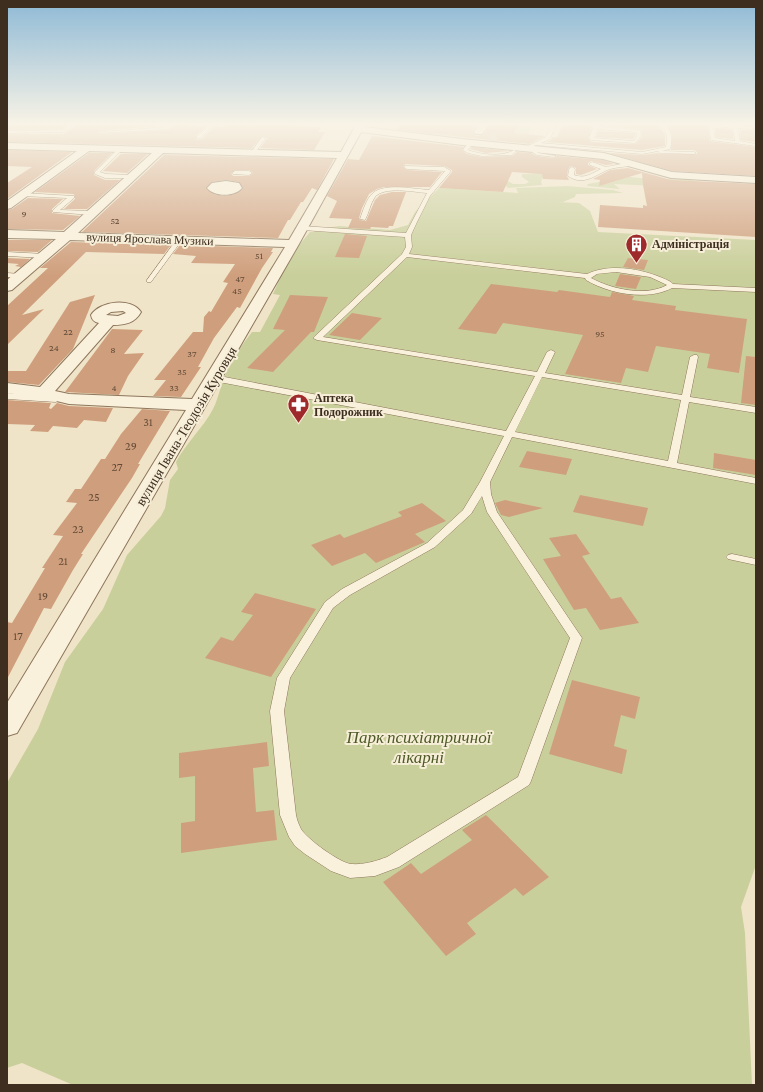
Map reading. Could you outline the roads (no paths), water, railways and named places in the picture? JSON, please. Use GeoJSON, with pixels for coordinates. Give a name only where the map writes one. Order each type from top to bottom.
{"type":"FeatureCollection","features":[{"type":"Feature","properties":{"kind":"street"},"geometry":{"type":"LineString","coordinates":[[7,206],[52,174]]}},
{"type":"Feature","properties":{"kind":"street"},"geometry":{"type":"LineString","coordinates":[[7,287],[45,256],[65,236],[135,174]]}},
{"type":"Feature","properties":{"kind":"street"},"geometry":{"type":"LineString","coordinates":[[226,184],[234,174]]}},
{"type":"Feature","properties":{"kind":"street","name":"вулиця Івана-Теодозія Куровця"},"geometry":{"type":"LineString","coordinates":[[8,721],[198,405],[332,174]]}},
{"type":"Feature","properties":{"kind":"street"},"geometry":{"type":"LineString","coordinates":[[668,174],[755,181]]}},
{"type":"Feature","properties":{"kind":"street","name":"вулиця Ярослава Музики"},"geometry":{"type":"LineString","coordinates":[[7,234],[293,244]]}},
{"type":"Feature","properties":{"kind":"street"},"geometry":{"type":"LineString","coordinates":[[44,393],[109,321]]}},
{"type":"Feature","properties":{"kind":"street"},"geometry":{"type":"LineString","coordinates":[[7,388],[44,393],[69,399],[198,405]]}},
{"type":"Feature","properties":{"kind":"lane"},"geometry":{"type":"LineString","coordinates":[[99,174],[102,176],[132,177]]}},
{"type":"Feature","properties":{"kind":"lane"},"geometry":{"type":"LineString","coordinates":[[445,174],[430,192],[408,235],[409,247],[405,255],[318,338],[756,410]]}},
{"type":"Feature","properties":{"kind":"lane"},"geometry":{"type":"LineString","coordinates":[[571,174],[571,176],[576,178],[588,178],[598,174]]}},
{"type":"Feature","properties":{"kind":"lane"},"geometry":{"type":"LineString","coordinates":[[363,218],[374,195],[382,191],[395,189],[430,192]]}},
{"type":"Feature","properties":{"kind":"lane"},"geometry":{"type":"LineString","coordinates":[[23,195],[72,196],[55,211],[92,212]]}},
{"type":"Feature","properties":{"kind":"lane"},"geometry":{"type":"LineString","coordinates":[[302,228],[408,235]]}},
{"type":"Feature","properties":{"kind":"lane"},"geometry":{"type":"LineString","coordinates":[[149,281],[179,240]]}},
{"type":"Feature","properties":{"kind":"lane"},"geometry":{"type":"LineString","coordinates":[[7,254],[45,256]]}},
{"type":"Feature","properties":{"kind":"lane"},"geometry":{"type":"LineString","coordinates":[[405,255],[588,276],[591,273],[604,271],[632,272],[659,278],[670,283],[671,286]]}},
{"type":"Feature","properties":{"kind":"lane"},"geometry":{"type":"LineString","coordinates":[[7,275],[21,276]]}},
{"type":"Feature","properties":{"kind":"lane"},"geometry":{"type":"LineString","coordinates":[[588,276],[588,278],[598,284],[625,290],[654,292],[668,289],[671,286],[756,290]]}},
{"type":"Feature","properties":{"kind":"lane"},"geometry":{"type":"LineString","coordinates":[[485,482],[486,494],[492,512],[576,638],[524,781],[393,862],[376,869],[350,871],[337,866],[311,849],[294,832],[288,815],[277,711],[284,678],[329,605],[346,592],[431,545],[467,512],[485,482],[551,352]]}},
{"type":"Feature","properties":{"kind":"lane"},"geometry":{"type":"LineString","coordinates":[[672,464],[694,357]]}},
{"type":"Feature","properties":{"kind":"lane"},"geometry":{"type":"LineString","coordinates":[[214,378],[756,481]]}},
{"type":"Feature","properties":{"kind":"lane"},"geometry":{"type":"LineString","coordinates":[[7,396],[69,399]]}},
{"type":"Feature","properties":{"kind":"lane"},"geometry":{"type":"LineString","coordinates":[[732,557],[756,562]]}},
{"type":"Feature","properties":{"kind":"place","name":"Адміністрація"},"geometry":{"type":"Point","coordinates":[636,264]}},
{"type":"Feature","properties":{"kind":"place","name":"Аптека Подорожник"},"geometry":{"type":"Point","coordinates":[299,424]}},
{"type":"Feature","properties":{"kind":"park label","name":"Парк психіатричної лікарні"},"geometry":{"type":"Point","coordinates":[419,747]}}]}
